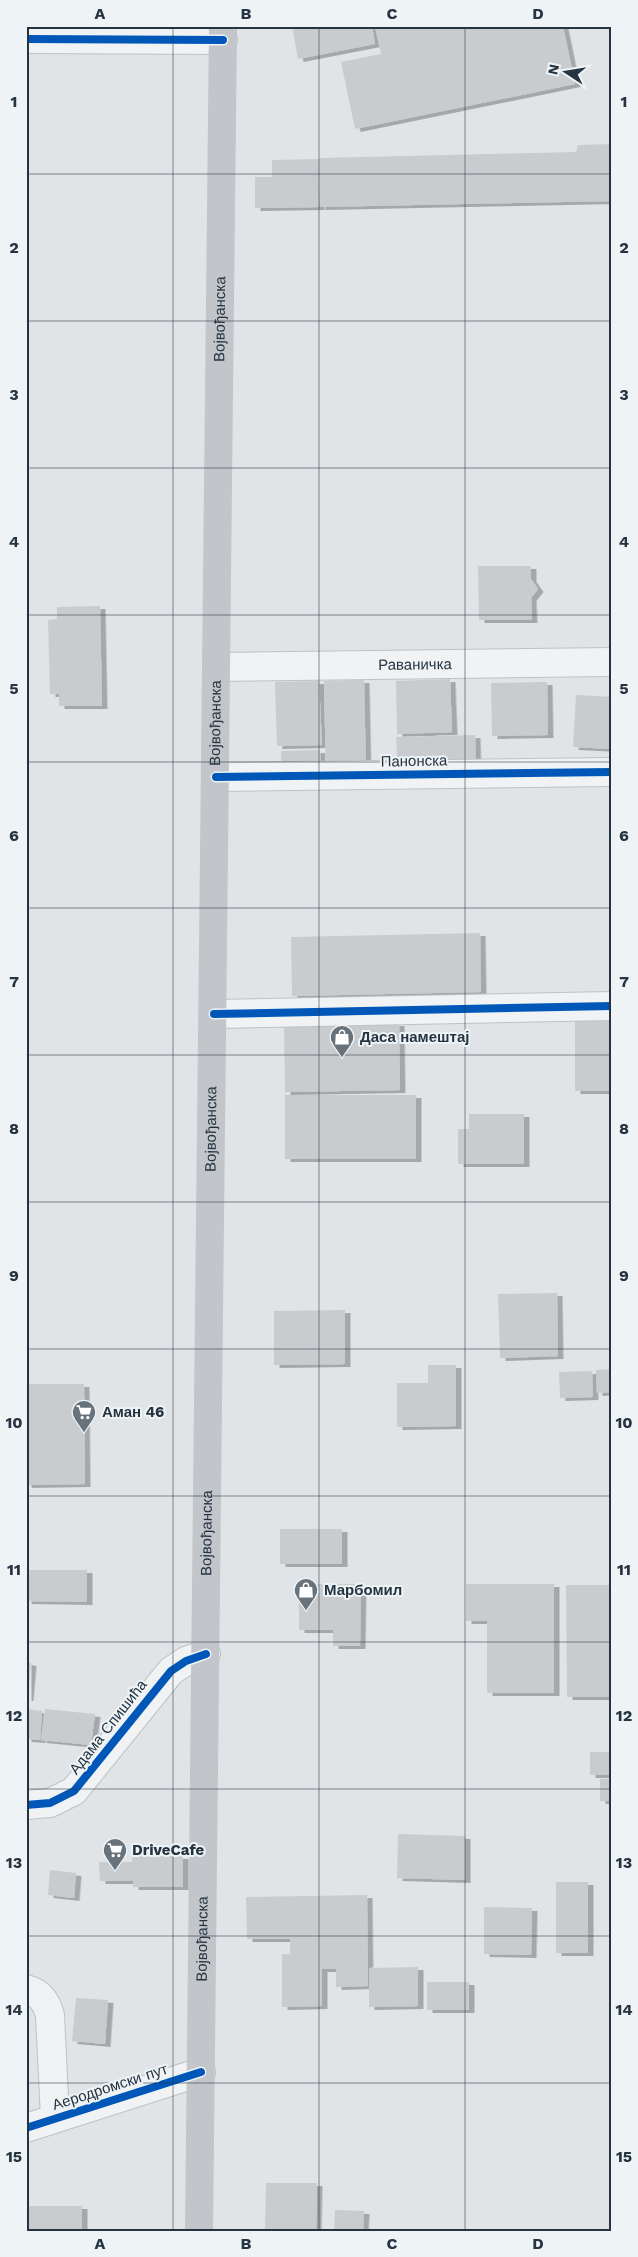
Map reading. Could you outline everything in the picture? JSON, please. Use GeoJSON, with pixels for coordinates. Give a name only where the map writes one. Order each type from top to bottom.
{"type":"FeatureCollection","features":[{"type":"Feature","properties":{"kind":"main road","name":"Војвођанска"},"geometry":{"type":"LineString","coordinates":[[199,2231],[214,1014],[223,33]]}},
{"type":"Feature","properties":{"kind":"street"},"geometry":{"type":"LineString","coordinates":[[26,39],[223,33]]}},
{"type":"Feature","properties":{"kind":"street","name":"Раваничка"},"geometry":{"type":"LineString","coordinates":[[217,667],[612,662]]}},
{"type":"Feature","properties":{"kind":"street","name":"Панонска"},"geometry":{"type":"LineString","coordinates":[[216,777],[612,772]]}},
{"type":"Feature","properties":{"kind":"street"},"geometry":{"type":"LineString","coordinates":[[214,1014],[612,1006]]}},
{"type":"Feature","properties":{"kind":"street","name":"Адама Спишића"},"geometry":{"type":"LineString","coordinates":[[26,1805],[50,1803],[74,1791],[171,1671],[186,1661],[206,1654]]}},
{"type":"Feature","properties":{"kind":"street"},"geometry":{"type":"LineString","coordinates":[[26,1989],[38,1994],[47,2002],[50,2015],[56,2118]]}},
{"type":"Feature","properties":{"kind":"street","name":"Аеродромски пут"},"geometry":{"type":"LineString","coordinates":[[26,2128],[201,2072]]}},
{"type":"Feature","properties":{"kind":"building"},"geometry":{"type":"Polygon","coordinates":[[[292,26],[372,26],[375,44],[298,59],[292,26]]]}},
{"type":"Feature","properties":{"kind":"building"},"geometry":{"type":"Polygon","coordinates":[[[375,26],[563,26],[575,84],[355,129],[341,62],[381,54],[375,26]]]}},
{"type":"Feature","properties":{"kind":"building"},"geometry":{"type":"Polygon","coordinates":[[[612,144],[612,201],[320,207],[319,158],[576,152],[578,145],[612,144]]]}},
{"type":"Feature","properties":{"kind":"building"},"geometry":{"type":"Polygon","coordinates":[[[319,159],[319,207],[255,208],[255,177],[272,177],[272,160],[319,159]]]}},
{"type":"Feature","properties":{"kind":"building"},"geometry":{"type":"Polygon","coordinates":[[[478,566],[531,566],[531,579],[538,589],[531,598],[532,620],[479,620],[478,566]]]}},
{"type":"Feature","properties":{"kind":"building"},"geometry":{"type":"Polygon","coordinates":[[[100,606],[102,706],[59,706],[59,694],[50,694],[48,620],[57,619],[57,607],[100,606]]]}},
{"type":"Feature","properties":{"kind":"building"},"geometry":{"type":"Polygon","coordinates":[[[450,679],[452,732],[397,734],[396,681],[450,679]]]}},
{"type":"Feature","properties":{"kind":"building"},"geometry":{"type":"Polygon","coordinates":[[[364,680],[366,773],[326,774],[324,681],[364,680]]]}},
{"type":"Feature","properties":{"kind":"building"},"geometry":{"type":"Polygon","coordinates":[[[319,681],[322,745],[277,746],[275,682],[319,681]]]}},
{"type":"Feature","properties":{"kind":"building"},"geometry":{"type":"Polygon","coordinates":[[[547,682],[548,735],[492,736],[491,683],[547,682]]]}},
{"type":"Feature","properties":{"kind":"building"},"geometry":{"type":"Polygon","coordinates":[[[576,695],[612,697],[612,749],[573,747],[576,695]]]}},
{"type":"Feature","properties":{"kind":"building"},"geometry":{"type":"Polygon","coordinates":[[[475,735],[476,771],[398,773],[396,737],[475,735]]]}},
{"type":"Feature","properties":{"kind":"building"},"geometry":{"type":"Polygon","coordinates":[[[320,750],[321,773],[282,774],[281,751],[320,750]]]}},
{"type":"Feature","properties":{"kind":"building"},"geometry":{"type":"Polygon","coordinates":[[[480,933],[481,992],[292,996],[291,937],[480,933]]]}},
{"type":"Feature","properties":{"kind":"building"},"geometry":{"type":"Polygon","coordinates":[[[575,1020],[612,1021],[612,1091],[575,1091],[575,1020]]]}},
{"type":"Feature","properties":{"kind":"building","name":"Даса намештај"},"geometry":{"type":"Polygon","coordinates":[[[399,1023],[400,1090],[285,1092],[284,1025],[399,1023]]]}},
{"type":"Feature","properties":{"kind":"building"},"geometry":{"type":"Polygon","coordinates":[[[285,1095],[416,1095],[416,1159],[285,1159],[285,1095]]]}},
{"type":"Feature","properties":{"kind":"building"},"geometry":{"type":"Polygon","coordinates":[[[469,1114],[524,1114],[524,1164],[458,1164],[458,1129],[469,1129],[469,1114]]]}},
{"type":"Feature","properties":{"kind":"building"},"geometry":{"type":"Polygon","coordinates":[[[557,1293],[558,1356],[500,1358],[498,1294],[557,1293]]]}},
{"type":"Feature","properties":{"kind":"building"},"geometry":{"type":"Polygon","coordinates":[[[345,1310],[345,1364],[274,1365],[274,1311],[345,1310]]]}},
{"type":"Feature","properties":{"kind":"building"},"geometry":{"type":"Polygon","coordinates":[[[428,1365],[456,1365],[456,1426],[397,1427],[397,1383],[428,1383],[428,1365]]]}},
{"type":"Feature","properties":{"kind":"building"},"geometry":{"type":"Polygon","coordinates":[[[612,1369],[612,1392],[597,1393],[596,1370],[612,1369]]]}},
{"type":"Feature","properties":{"kind":"building"},"geometry":{"type":"Polygon","coordinates":[[[592,1371],[593,1397],[560,1398],[559,1372],[592,1371]]]}},
{"type":"Feature","properties":{"kind":"building"},"geometry":{"type":"Polygon","coordinates":[[[26,1384],[84,1384],[85,1484],[26,1485],[26,1384]]]}},
{"type":"Feature","properties":{"kind":"building"},"geometry":{"type":"Polygon","coordinates":[[[280,1529],[342,1529],[342,1564],[280,1564],[280,1529]]]}},
{"type":"Feature","properties":{"kind":"building"},"geometry":{"type":"Polygon","coordinates":[[[26,1570],[87,1570],[87,1602],[26,1601],[26,1570]]]}},
{"type":"Feature","properties":{"kind":"building"},"geometry":{"type":"Polygon","coordinates":[[[299,1584],[361,1584],[360,1646],[333,1646],[333,1630],[299,1630],[299,1584]]]}},
{"type":"Feature","properties":{"kind":"building"},"geometry":{"type":"Polygon","coordinates":[[[466,1584],[554,1584],[554,1693],[487,1693],[487,1621],[466,1621],[466,1584]]]}},
{"type":"Feature","properties":{"kind":"building"},"geometry":{"type":"Polygon","coordinates":[[[566,1585],[612,1585],[612,1697],[567,1697],[566,1585]]]}},
{"type":"Feature","properties":{"kind":"building"},"geometry":{"type":"Polygon","coordinates":[[[26,1662],[31,1663],[28,1698],[26,1698],[26,1662]]]}},
{"type":"Feature","properties":{"kind":"building"},"geometry":{"type":"Polygon","coordinates":[[[26,1709],[42,1711],[40,1740],[26,1739],[26,1709]]]}},
{"type":"Feature","properties":{"kind":"building"},"geometry":{"type":"Polygon","coordinates":[[[45,1709],[95,1714],[91,1745],[41,1740],[45,1709]]]}},
{"type":"Feature","properties":{"kind":"building"},"geometry":{"type":"Polygon","coordinates":[[[590,1752],[612,1752],[612,1775],[590,1775],[590,1752]]]}},
{"type":"Feature","properties":{"kind":"building"},"geometry":{"type":"Polygon","coordinates":[[[600,1779],[612,1779],[612,1801],[600,1801],[600,1779]]]}},
{"type":"Feature","properties":{"kind":"building"},"geometry":{"type":"Polygon","coordinates":[[[398,1834],[465,1836],[465,1880],[397,1878],[398,1834]]]}},
{"type":"Feature","properties":{"kind":"building"},"geometry":{"type":"Polygon","coordinates":[[[132,1856],[183,1856],[183,1887],[133,1887],[133,1881],[100,1881],[99,1862],[132,1862],[132,1856]]]}},
{"type":"Feature","properties":{"kind":"building"},"geometry":{"type":"Polygon","coordinates":[[[50,1870],[76,1873],[74,1898],[48,1895],[50,1870]]]}},
{"type":"Feature","properties":{"kind":"building"},"geometry":{"type":"Polygon","coordinates":[[[556,1882],[588,1882],[588,1953],[556,1953],[556,1882]]]}},
{"type":"Feature","properties":{"kind":"building"},"geometry":{"type":"Polygon","coordinates":[[[367,1895],[368,1986],[336,1987],[336,1969],[322,1969],[322,2006],[282,2007],[282,1954],[290,1954],[290,1939],[247,1939],[246,1897],[367,1895]]]}},
{"type":"Feature","properties":{"kind":"building"},"geometry":{"type":"Polygon","coordinates":[[[484,1907],[532,1908],[531,1955],[484,1954],[484,1907]]]}},
{"type":"Feature","properties":{"kind":"building"},"geometry":{"type":"Polygon","coordinates":[[[418,1967],[418,2006],[369,2007],[369,1968],[418,1967]]]}},
{"type":"Feature","properties":{"kind":"building"},"geometry":{"type":"Polygon","coordinates":[[[427,1982],[469,1982],[469,2010],[427,2010],[427,1982]]]}},
{"type":"Feature","properties":{"kind":"building"},"geometry":{"type":"Polygon","coordinates":[[[76,1998],[108,2000],[105,2044],[72,2041],[76,1998]]]}},
{"type":"Feature","properties":{"kind":"building"},"geometry":{"type":"Polygon","coordinates":[[[266,2183],[317,2183],[316,2231],[265,2231],[266,2183]]]}},
{"type":"Feature","properties":{"kind":"building"},"geometry":{"type":"Polygon","coordinates":[[[26,2206],[82,2206],[82,2231],[26,2231],[26,2206]]]}},
{"type":"Feature","properties":{"kind":"building"},"geometry":{"type":"Polygon","coordinates":[[[335,2210],[364,2211],[363,2231],[334,2231],[335,2210]]]}},
{"type":"Feature","properties":{"kind":"cycle path"},"geometry":{"type":"LineString","coordinates":[[26,39],[223,40]]}},
{"type":"Feature","properties":{"kind":"cycle path"},"geometry":{"type":"LineString","coordinates":[[216,777],[612,772]]}},
{"type":"Feature","properties":{"kind":"cycle path"},"geometry":{"type":"LineString","coordinates":[[214,1014],[612,1006]]}},
{"type":"Feature","properties":{"kind":"cycle path"},"geometry":{"type":"LineString","coordinates":[[26,1805],[50,1803],[74,1791],[171,1671],[186,1661],[206,1654]]}},
{"type":"Feature","properties":{"kind":"cycle path"},"geometry":{"type":"LineString","coordinates":[[26,2128],[201,2072]]}},
{"type":"Feature","properties":{"kind":"place","name":"Даса намештај"},"geometry":{"type":"Point","coordinates":[342,1058]}},
{"type":"Feature","properties":{"kind":"place","name":"Аман 46"},"geometry":{"type":"Point","coordinates":[84,1433]}},
{"type":"Feature","properties":{"kind":"place","name":"Марбомил"},"geometry":{"type":"Point","coordinates":[306,1611]}},
{"type":"Feature","properties":{"kind":"place","name":"DriveCafe"},"geometry":{"type":"Point","coordinates":[115,1871]}}]}
